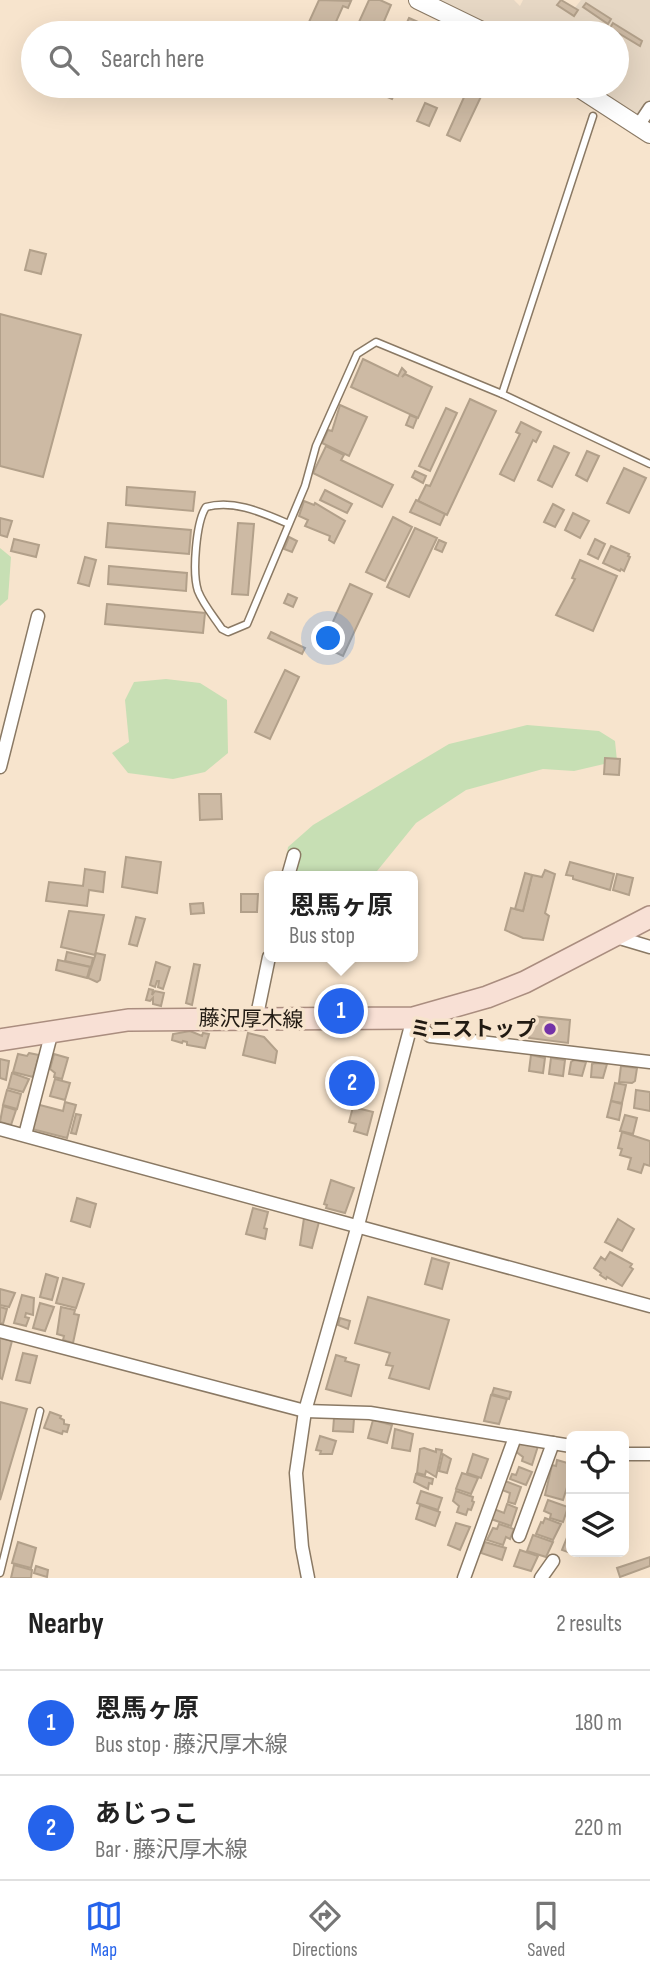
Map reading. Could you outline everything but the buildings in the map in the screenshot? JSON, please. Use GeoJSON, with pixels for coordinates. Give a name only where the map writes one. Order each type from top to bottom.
{"type":"FeatureCollection","features":[{"type":"Feature","properties":{"kind":"main road"},"geometry":{"type":"LineString","coordinates":[[418,0],[461,21]]}},
{"type":"Feature","properties":{"kind":"main road"},"geometry":{"type":"LineString","coordinates":[[595,98],[644,130]]}},
{"type":"Feature","properties":{"kind":"main road","name":"藤沢厚木線"},"geometry":{"type":"LineString","coordinates":[[0,1040],[128,1020],[413,1018],[487,997],[525,982],[650,917]]}},
{"type":"Feature","properties":{"kind":"street"},"geometry":{"type":"LineString","coordinates":[[644,130],[650,108]]}},
{"type":"Feature","properties":{"kind":"street"},"geometry":{"type":"LineString","coordinates":[[0,767],[38,616]]}},
{"type":"Feature","properties":{"kind":"street"},"geometry":{"type":"LineString","coordinates":[[289,871],[294,855]]}},
{"type":"Feature","properties":{"kind":"street"},"geometry":{"type":"LineString","coordinates":[[612,936],[650,947]]}},
{"type":"Feature","properties":{"kind":"street"},"geometry":{"type":"LineString","coordinates":[[256,1020],[268,962]]}},
{"type":"Feature","properties":{"kind":"street"},"geometry":{"type":"LineString","coordinates":[[413,1018],[430,1036],[650,1062]]}},
{"type":"Feature","properties":{"kind":"street"},"geometry":{"type":"LineString","coordinates":[[308,1578],[302,1547],[296,1473],[304,1411],[358,1225],[413,1018]]}},
{"type":"Feature","properties":{"kind":"street"},"geometry":{"type":"LineString","coordinates":[[25,1135],[52,1031]]}},
{"type":"Feature","properties":{"kind":"street"},"geometry":{"type":"LineString","coordinates":[[0,1129],[650,1306]]}},
{"type":"Feature","properties":{"kind":"street"},"geometry":{"type":"LineString","coordinates":[[0,1331],[304,1411],[370,1413],[566,1445]]}},
{"type":"Feature","properties":{"kind":"street"},"geometry":{"type":"LineString","coordinates":[[464,1578],[515,1437]]}},
{"type":"Feature","properties":{"kind":"street"},"geometry":{"type":"LineString","coordinates":[[519,1536],[553,1443]]}},
{"type":"Feature","properties":{"kind":"street"},"geometry":{"type":"LineString","coordinates":[[629,1454],[650,1454]]}},
{"type":"Feature","properties":{"kind":"street"},"geometry":{"type":"LineString","coordinates":[[541,1578],[553,1561]]}},
{"type":"Feature","properties":{"kind":"lane"},"geometry":{"type":"LineString","coordinates":[[502,394],[593,116]]}},
{"type":"Feature","properties":{"kind":"lane"},"geometry":{"type":"LineString","coordinates":[[289,524],[258,511],[220,503],[206,507],[200,516],[195,573],[198,591],[222,629],[228,632],[247,624],[305,486],[316,446],[357,354],[376,342],[502,394],[650,464]]}},
{"type":"Feature","properties":{"kind":"lane"},"geometry":{"type":"LineString","coordinates":[[0,1573],[40,1411]]}},
{"type":"Feature","properties":{"kind":"shaded area"},"geometry":{"type":"Polygon","coordinates":[[[438,0],[514,0],[520,6],[523,0],[562,0],[574,9],[581,0],[650,0],[650,101],[638,118],[606,98],[629,98],[629,21],[479,21],[438,0]]]}},
{"type":"Feature","properties":{"kind":"green space"},"geometry":{"type":"Polygon","coordinates":[[[0,548],[11,557],[8,599],[0,606],[0,548]]]}},
{"type":"Feature","properties":{"kind":"green space"},"geometry":{"type":"Polygon","coordinates":[[[166,679],[200,683],[227,700],[228,753],[205,772],[173,779],[128,773],[112,753],[129,742],[125,700],[134,682],[166,679]]]}},
{"type":"Feature","properties":{"kind":"green space"},"geometry":{"type":"Polygon","coordinates":[[[527,725],[599,731],[615,741],[617,761],[574,771],[543,769],[466,790],[416,823],[377,871],[284,871],[288,847],[313,825],[449,744],[527,725]]]}},
{"type":"Feature","properties":{"kind":"place","name":"恩馬ヶ原"},"geometry":{"type":"Point","coordinates":[341,1011]}},
{"type":"Feature","properties":{"kind":"place","name":"ミニストップ"},"geometry":{"type":"Point","coordinates":[550,1029]}},
{"type":"Feature","properties":{"kind":"place","name":"あじっこ"},"geometry":{"type":"Point","coordinates":[352,1083]}}]}
